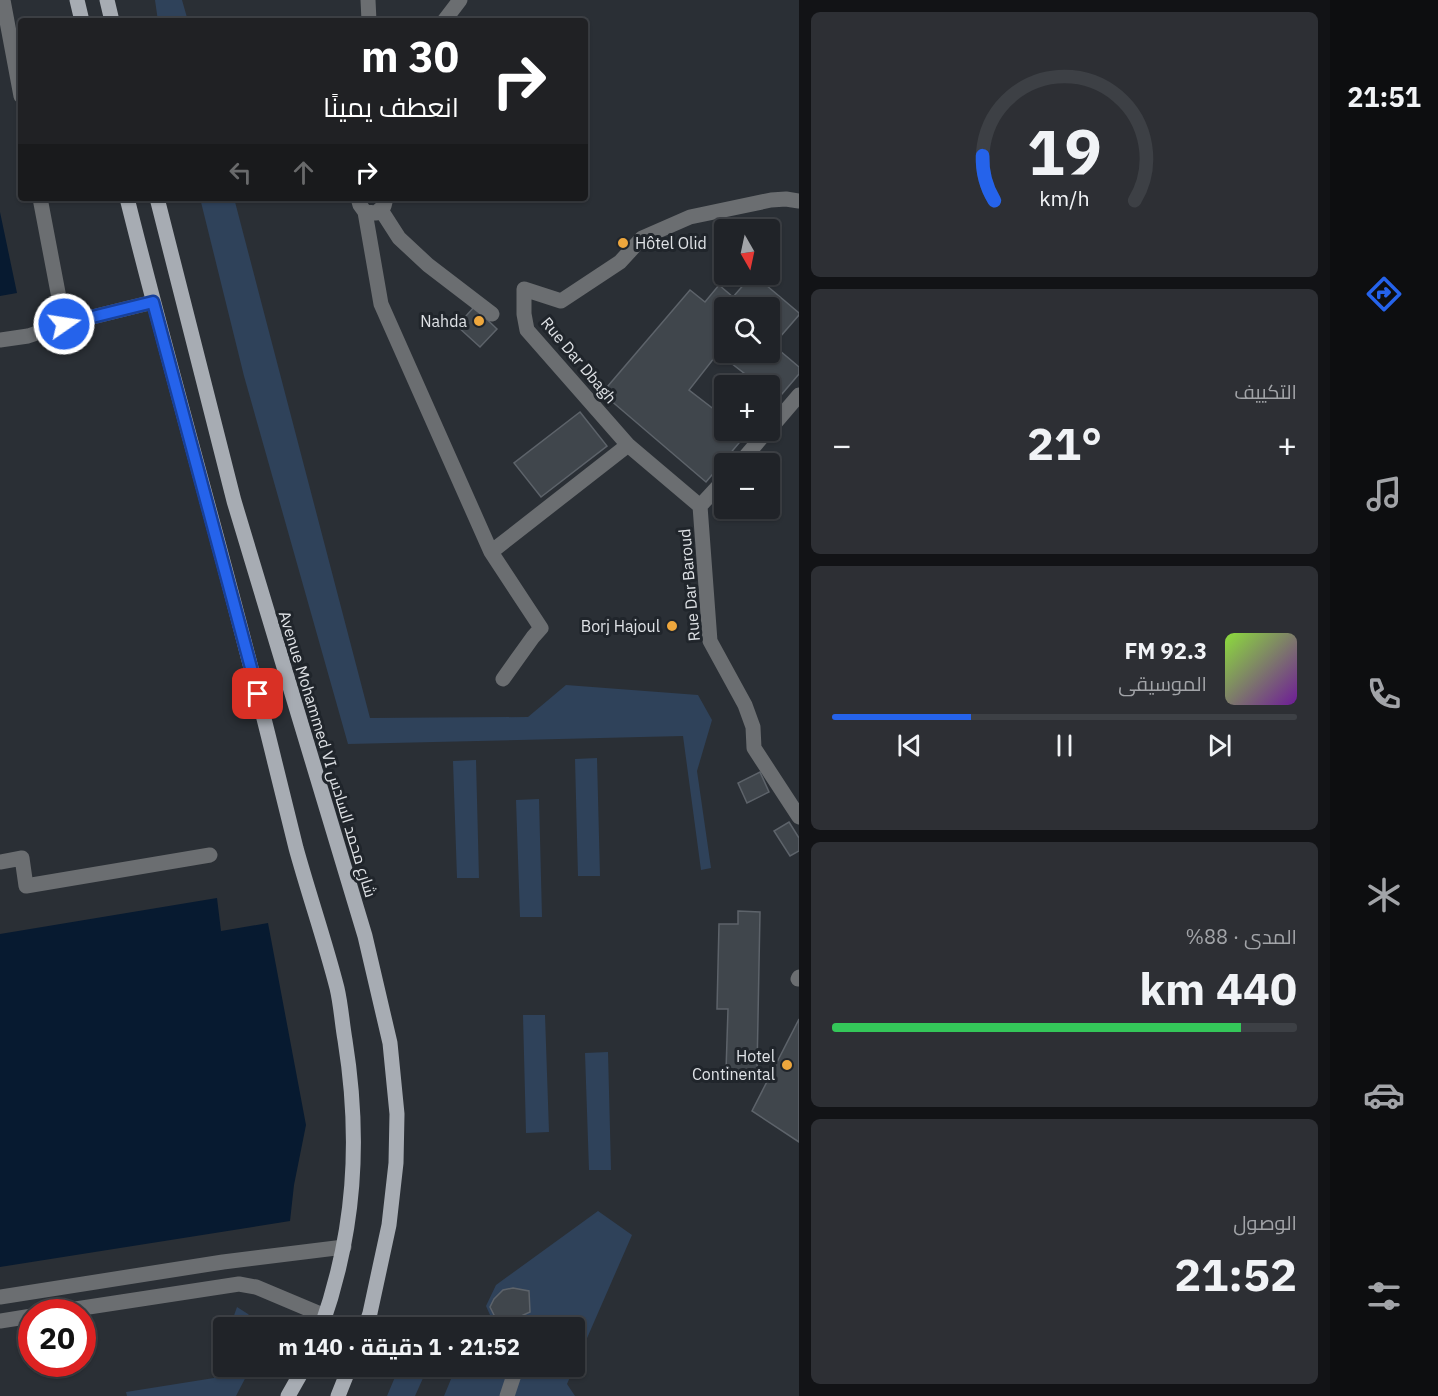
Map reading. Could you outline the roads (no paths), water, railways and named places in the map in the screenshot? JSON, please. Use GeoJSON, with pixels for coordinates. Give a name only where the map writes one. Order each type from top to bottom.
{"type":"FeatureCollection","features":[{"type":"Feature","properties":{"kind":"main road"},"geometry":{"type":"LineString","coordinates":[[77,0],[81,18]]}},
{"type":"Feature","properties":{"kind":"main road"},"geometry":{"type":"LineString","coordinates":[[107,0],[111,18]]}},
{"type":"Feature","properties":{"kind":"main road"},"geometry":{"type":"LineString","coordinates":[[128,201],[253,673],[296,846],[337,990],[351,1074],[354,1114],[352,1193],[344,1247],[325,1317]]}},
{"type":"Feature","properties":{"kind":"main road","name":"Avenue Mohammed VI شارع محمد السادس"},"geometry":{"type":"LineString","coordinates":[[158,201],[234,501],[365,936],[390,1043],[397,1114],[396,1163],[389,1225],[369,1317]]}},
{"type":"Feature","properties":{"kind":"main road"},"geometry":{"type":"LineString","coordinates":[[288,1396],[299,1377]]}},
{"type":"Feature","properties":{"kind":"main road"},"geometry":{"type":"LineString","coordinates":[[338,1396],[346,1377]]}},
{"type":"Feature","properties":{"kind":"street"},"geometry":{"type":"LineString","coordinates":[[3,0],[18,80]]}},
{"type":"Feature","properties":{"kind":"street"},"geometry":{"type":"LineString","coordinates":[[368,0],[369,18]]}},
{"type":"Feature","properties":{"kind":"street"},"geometry":{"type":"LineString","coordinates":[[446,18],[460,0]]}},
{"type":"Feature","properties":{"kind":"street","name":"Rue Dar Dbagh"},"geometry":{"type":"LineString","coordinates":[[700,506],[628,445],[527,330],[524,314],[524,289],[561,301],[620,262],[642,238],[690,217],[771,200],[786,198],[799,201]]}},
{"type":"Feature","properties":{"kind":"street"},"geometry":{"type":"LineString","coordinates":[[41,201],[64,324]]}},
{"type":"Feature","properties":{"kind":"street"},"geometry":{"type":"LineString","coordinates":[[373,204],[399,238],[428,265],[492,314]]}},
{"type":"Feature","properties":{"kind":"street"},"geometry":{"type":"LineString","coordinates":[[373,204],[381,304],[491,552],[542,628],[503,679]]}},
{"type":"Feature","properties":{"kind":"street"},"geometry":{"type":"LineString","coordinates":[[0,340],[28,336],[64,324],[153,302]]}},
{"type":"Feature","properties":{"kind":"street"},"geometry":{"type":"LineString","coordinates":[[780,417],[799,395]]}},
{"type":"Feature","properties":{"kind":"street"},"geometry":{"type":"LineString","coordinates":[[749,453],[759,441]]}},
{"type":"Feature","properties":{"kind":"street"},"geometry":{"type":"LineString","coordinates":[[491,552],[628,445]]}},
{"type":"Feature","properties":{"kind":"street"},"geometry":{"type":"LineString","coordinates":[[700,506],[714,491]]}},
{"type":"Feature","properties":{"kind":"street","name":"Rue Dar Baroud"},"geometry":{"type":"LineString","coordinates":[[700,506],[710,641],[745,705],[753,727],[754,748],[799,817]]}},
{"type":"Feature","properties":{"kind":"street"},"geometry":{"type":"LineString","coordinates":[[0,862],[22,858],[26,886],[210,855]]}},
{"type":"Feature","properties":{"kind":"street"},"geometry":{"type":"LineString","coordinates":[[0,1297],[223,1262],[344,1247]]}},
{"type":"Feature","properties":{"kind":"street"},"geometry":{"type":"LineString","coordinates":[[96,1306],[239,1284],[255,1287],[313,1317]]}},
{"type":"Feature","properties":{"kind":"street"},"geometry":{"type":"LineString","coordinates":[[0,1321],[18,1318]]}},
{"type":"Feature","properties":{"kind":"street"},"geometry":{"type":"LineString","coordinates":[[507,1396],[513,1377]]}},
{"type":"Feature","properties":{"kind":"place","name":"Hôtel Olid"},"geometry":{"type":"Point","coordinates":[623,243]}},
{"type":"Feature","properties":{"kind":"place","name":"Nahda"},"geometry":{"type":"Point","coordinates":[479,321]}},
{"type":"Feature","properties":{"kind":"place","name":"Borj Hajoul"},"geometry":{"type":"Point","coordinates":[672,626]}},
{"type":"Feature","properties":{"kind":"place","name":"Hotel Continental"},"geometry":{"type":"Point","coordinates":[787,1065]}}]}
